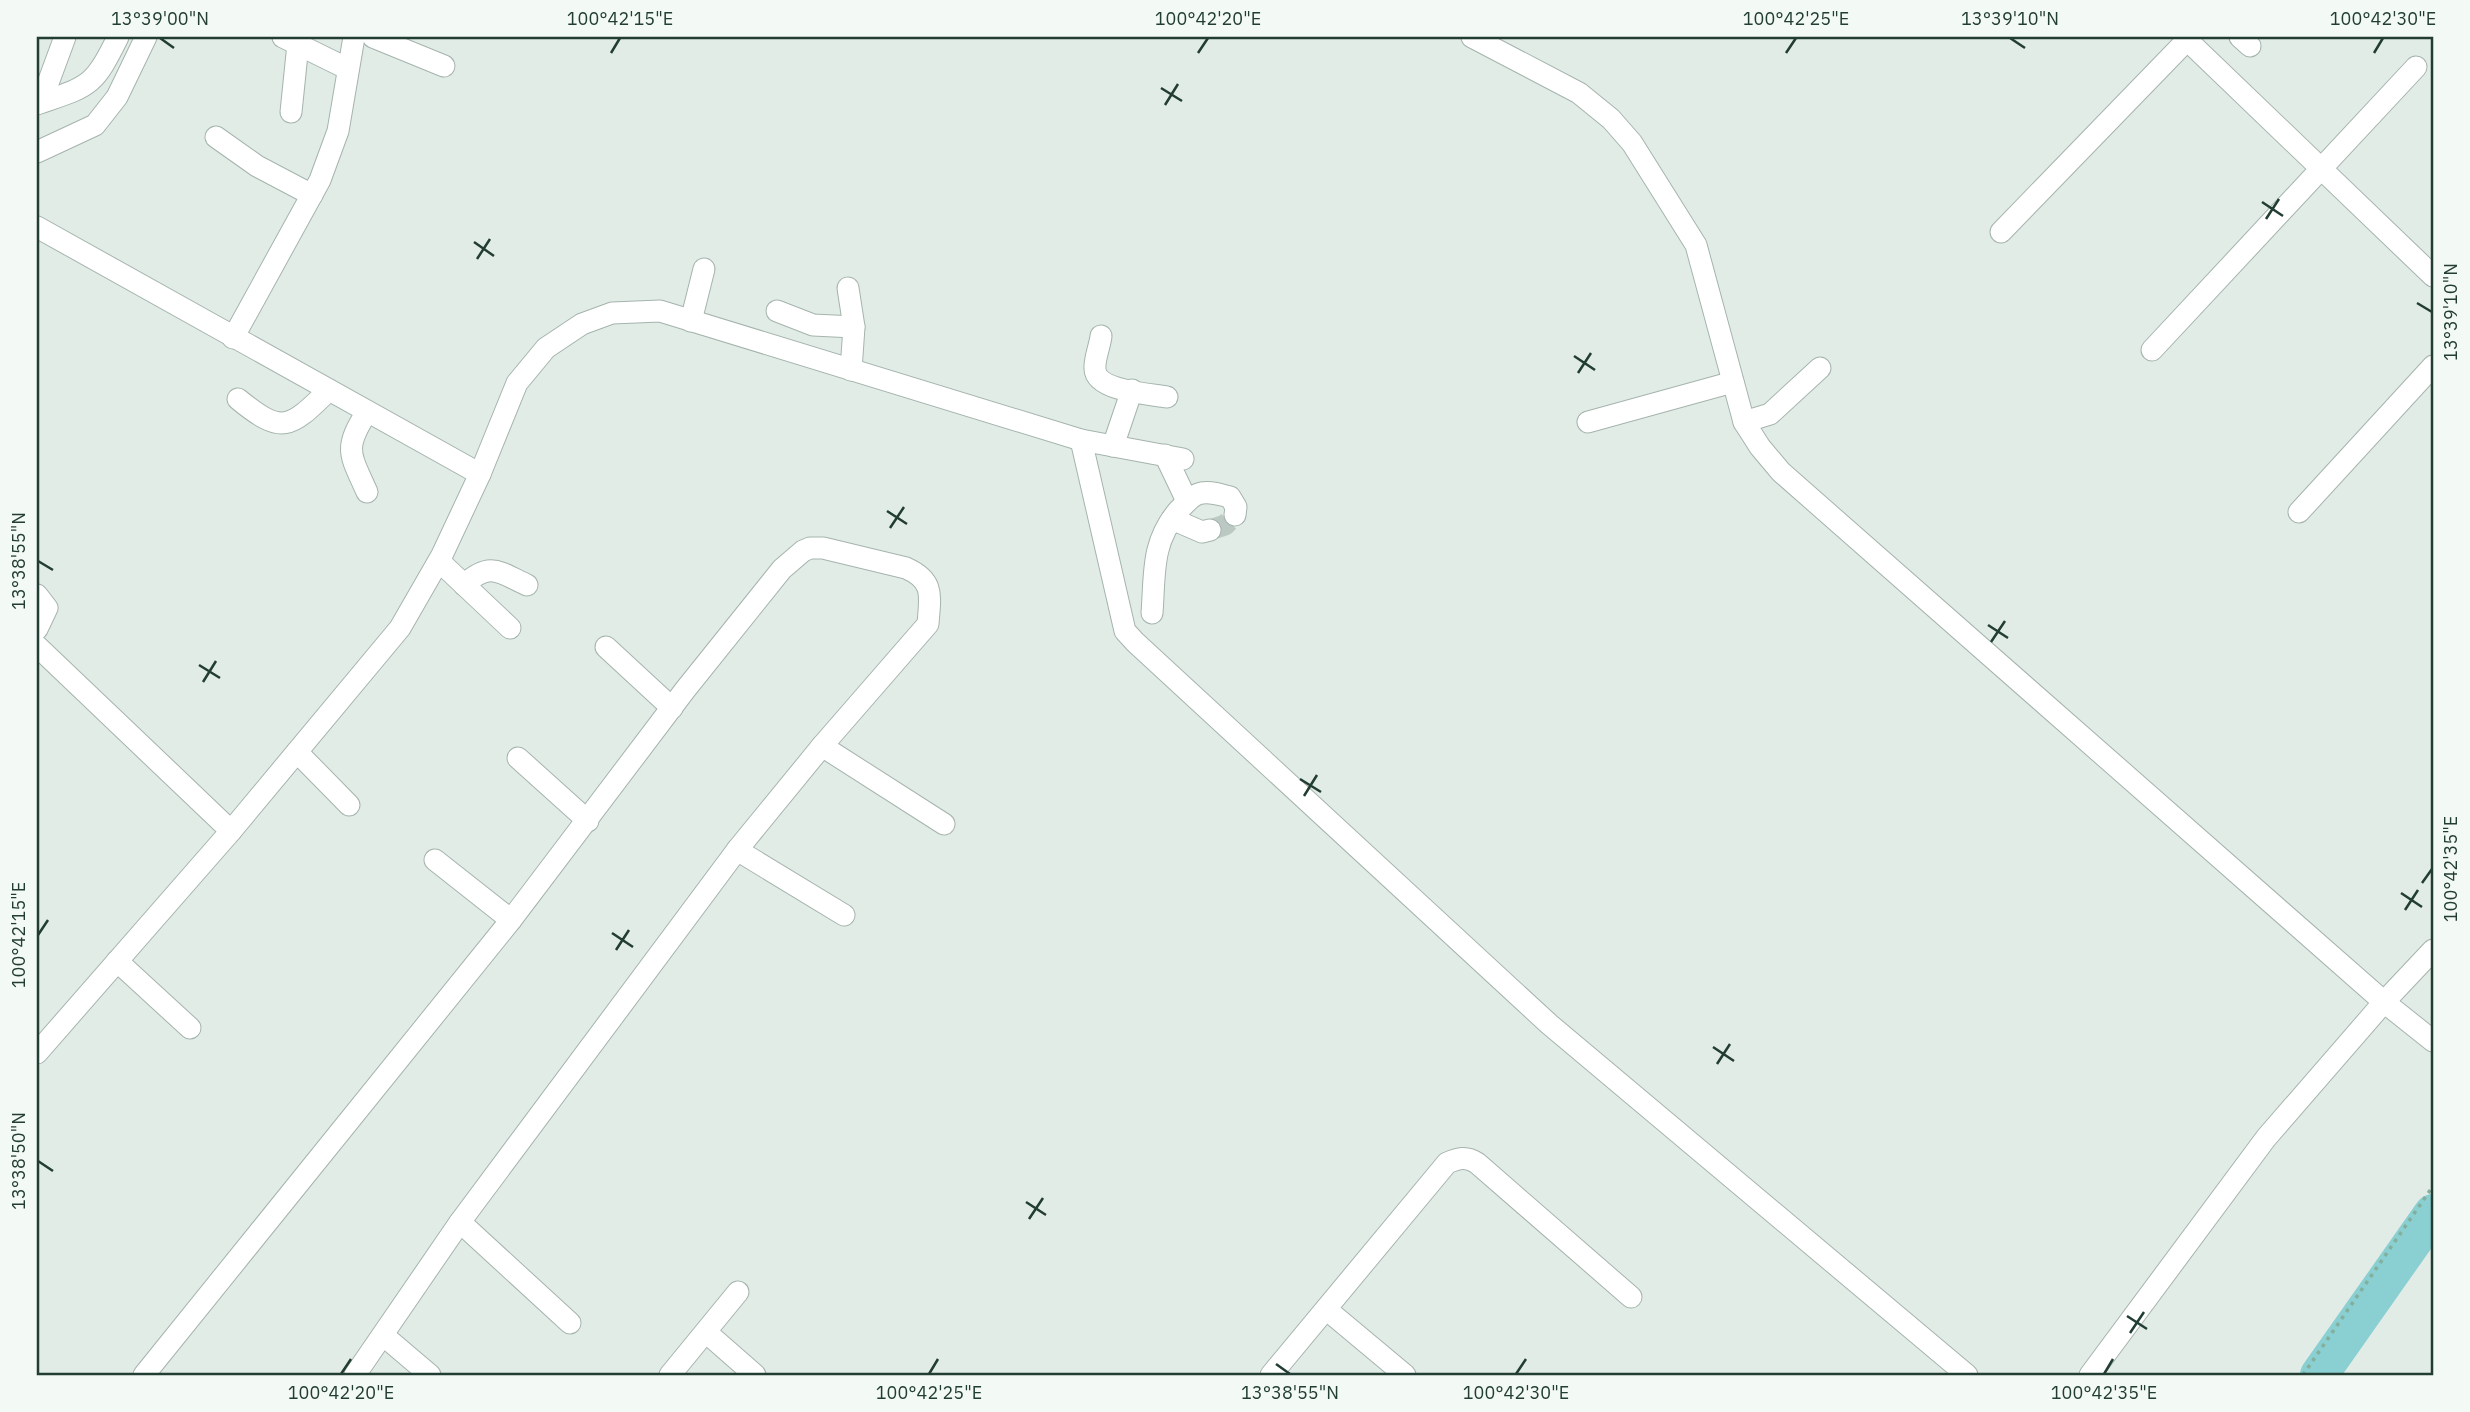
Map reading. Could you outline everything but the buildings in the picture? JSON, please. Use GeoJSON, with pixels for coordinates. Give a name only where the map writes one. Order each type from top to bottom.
{"type":"FeatureCollection","features":[{"type":"Feature","properties":{"kind":"street"},"geometry":{"type":"LineString","coordinates":[[39,103],[65,37]]}},
{"type":"Feature","properties":{"kind":"street"},"geometry":{"type":"LineString","coordinates":[[39,103],[81,89],[96,77],[118,37]]}},
{"type":"Feature","properties":{"kind":"street"},"geometry":{"type":"LineString","coordinates":[[37,152],[95,125],[117,97],[146,37]]}},
{"type":"Feature","properties":{"kind":"street"},"geometry":{"type":"LineString","coordinates":[[233,338],[320,180],[338,131],[354,37]]}},
{"type":"Feature","properties":{"kind":"street"},"geometry":{"type":"LineString","coordinates":[[373,37],[444,66]]}},
{"type":"Feature","properties":{"kind":"street"},"geometry":{"type":"LineString","coordinates":[[1472,37],[1578,93],[1611,119],[1632,143],[1696,245],[1744,422],[1781,472],[2384,1002],[2433,1041]]}},
{"type":"Feature","properties":{"kind":"street"},"geometry":{"type":"LineString","coordinates":[[2001,232],[2187,38],[2433,276]]}},
{"type":"Feature","properties":{"kind":"street"},"geometry":{"type":"LineString","coordinates":[[291,112],[290,41],[348,69]]}},
{"type":"Feature","properties":{"kind":"street"},"geometry":{"type":"LineString","coordinates":[[2152,350],[2416,67]]}},
{"type":"Feature","properties":{"kind":"street"},"geometry":{"type":"LineString","coordinates":[[216,137],[257,166],[312,195]]}},
{"type":"Feature","properties":{"kind":"street"},"geometry":{"type":"LineString","coordinates":[[37,227],[480,474]]}},
{"type":"Feature","properties":{"kind":"street"},"geometry":{"type":"LineString","coordinates":[[691,321],[704,269]]}},
{"type":"Feature","properties":{"kind":"street"},"geometry":{"type":"LineString","coordinates":[[848,288],[854,327],[851,369]]}},
{"type":"Feature","properties":{"kind":"street"},"geometry":{"type":"LineString","coordinates":[[37,1053],[231,831],[400,628],[439,561],[480,474],[517,383],[546,348],[582,324],[612,313],[660,311],[1082,440],[1174,457],[1187,501]]}},
{"type":"Feature","properties":{"kind":"street"},"geometry":{"type":"LineString","coordinates":[[777,311],[813,325],[854,327]]}},
{"type":"Feature","properties":{"kind":"street"},"geometry":{"type":"LineString","coordinates":[[1101,336],[1095,370],[1099,378],[1109,386],[1167,397]]}},
{"type":"Feature","properties":{"kind":"street"},"geometry":{"type":"LineString","coordinates":[[2299,512],[2433,366]]}},
{"type":"Feature","properties":{"kind":"street"},"geometry":{"type":"LineString","coordinates":[[1744,422],[1770,414],[1820,368]]}},
{"type":"Feature","properties":{"kind":"street"},"geometry":{"type":"LineString","coordinates":[[1588,422],[1733,382]]}},
{"type":"Feature","properties":{"kind":"street"},"geometry":{"type":"LineString","coordinates":[[238,398],[261,418],[274,423],[286,423],[299,419],[329,390]]}},
{"type":"Feature","properties":{"kind":"street"},"geometry":{"type":"LineString","coordinates":[[1113,446],[1132,390]]}},
{"type":"Feature","properties":{"kind":"street"},"geometry":{"type":"LineString","coordinates":[[367,412],[355,430],[351,444],[351,458],[367,492]]}},
{"type":"Feature","properties":{"kind":"street"},"geometry":{"type":"LineString","coordinates":[[1082,440],[1125,631],[1135,642],[1549,1024],[1967,1375]]}},
{"type":"Feature","properties":{"kind":"street"},"geometry":{"type":"LineString","coordinates":[[1152,613],[1157,546],[1171,519],[1187,501],[1199,493],[1230,497],[1236,507],[1235,515]]}},
{"type":"Feature","properties":{"kind":"street"},"geometry":{"type":"LineString","coordinates":[[1171,519],[1202,532],[1210,530]]}},
{"type":"Feature","properties":{"kind":"street"},"geometry":{"type":"LineString","coordinates":[[144,1375],[511,920],[672,708],[782,569],[803,551],[822,548],[906,568],[918,574],[928,587],[928,624],[822,746],[737,850],[460,1222],[355,1375]]}},
{"type":"Feature","properties":{"kind":"street"},"geometry":{"type":"LineString","coordinates":[[439,561],[510,628]]}},
{"type":"Feature","properties":{"kind":"street"},"geometry":{"type":"LineString","coordinates":[[464,585],[476,574],[486,570],[495,570],[527,585]]}},
{"type":"Feature","properties":{"kind":"street"},"geometry":{"type":"LineString","coordinates":[[37,595],[47,608],[37,629]]}},
{"type":"Feature","properties":{"kind":"street"},"geometry":{"type":"LineString","coordinates":[[37,646],[231,831]]}},
{"type":"Feature","properties":{"kind":"street"},"geometry":{"type":"LineString","coordinates":[[606,647],[672,708]]}},
{"type":"Feature","properties":{"kind":"street"},"geometry":{"type":"LineString","coordinates":[[822,746],[944,824]]}},
{"type":"Feature","properties":{"kind":"street"},"geometry":{"type":"LineString","coordinates":[[297,752],[349,805]]}},
{"type":"Feature","properties":{"kind":"street"},"geometry":{"type":"LineString","coordinates":[[518,758],[588,821]]}},
{"type":"Feature","properties":{"kind":"street"},"geometry":{"type":"LineString","coordinates":[[737,850],[844,915]]}},
{"type":"Feature","properties":{"kind":"street"},"geometry":{"type":"LineString","coordinates":[[435,860],[511,920]]}},
{"type":"Feature","properties":{"kind":"street"},"geometry":{"type":"LineString","coordinates":[[2090,1375],[2266,1138],[2433,950]]}},
{"type":"Feature","properties":{"kind":"street"},"geometry":{"type":"LineString","coordinates":[[117,961],[190,1028]]}},
{"type":"Feature","properties":{"kind":"street"},"geometry":{"type":"LineString","coordinates":[[1271,1375],[1447,1163],[1460,1158],[1469,1158],[1477,1163],[1631,1297]]}},
{"type":"Feature","properties":{"kind":"street"},"geometry":{"type":"LineString","coordinates":[[460,1222],[570,1323]]}},
{"type":"Feature","properties":{"kind":"street"},"geometry":{"type":"LineString","coordinates":[[670,1375],[738,1292]]}},
{"type":"Feature","properties":{"kind":"street"},"geometry":{"type":"LineString","coordinates":[[1326,1309],[1405,1375]]}},
{"type":"Feature","properties":{"kind":"street"},"geometry":{"type":"LineString","coordinates":[[707,1333],[755,1375]]}},
{"type":"Feature","properties":{"kind":"street"},"geometry":{"type":"LineString","coordinates":[[384,1336],[430,1375]]}},
{"type":"Feature","properties":{"kind":"path"},"geometry":{"type":"LineString","coordinates":[[2303,1375],[2433,1186]]}},
{"type":"Feature","properties":{"kind":"waterway"},"geometry":{"type":"LineString","coordinates":[[2319,1375],[2433,1213]]}},
{"type":"Feature","properties":{"kind":"tunnel"},"geometry":{"type":"LineString","coordinates":[[1210,530],[1225,525],[1235,515]]}}]}
